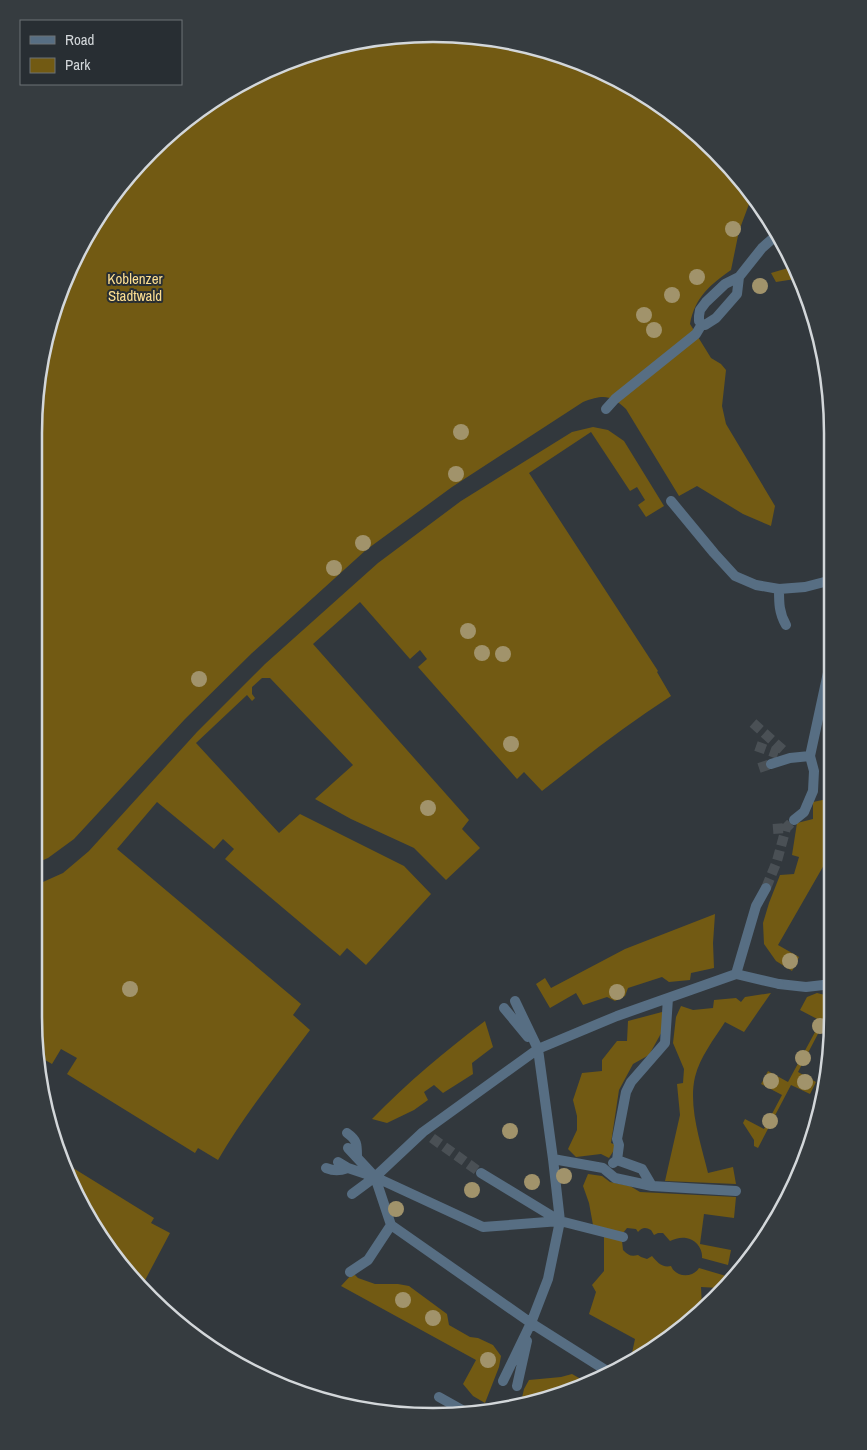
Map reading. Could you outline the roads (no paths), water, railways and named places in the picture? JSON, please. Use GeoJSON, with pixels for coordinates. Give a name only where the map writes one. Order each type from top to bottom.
{"type":"FeatureCollection","features":[{"type":"Feature","properties":{"kind":"street"},"geometry":{"type":"LineString","coordinates":[[702,324],[699,316],[700,310],[706,302],[725,284],[739,277],[762,248],[773,239]]}},
{"type":"Feature","properties":{"kind":"street"},"geometry":{"type":"LineString","coordinates":[[702,324],[705,325],[716,318],[737,294],[739,277]]}},
{"type":"Feature","properties":{"kind":"street"},"geometry":{"type":"LineString","coordinates":[[606,409],[615,399],[696,334],[702,324]]}},
{"type":"Feature","properties":{"kind":"street"},"geometry":{"type":"LineString","coordinates":[[671,501],[714,553],[736,576],[756,586],[779,589],[805,587],[824,582]]}},
{"type":"Feature","properties":{"kind":"street"},"geometry":{"type":"LineString","coordinates":[[779,589],[781,615],[786,625]]}},
{"type":"Feature","properties":{"kind":"street"},"geometry":{"type":"LineString","coordinates":[[794,820],[804,812],[813,791],[814,771],[810,756],[824,691]]}},
{"type":"Feature","properties":{"kind":"street"},"geometry":{"type":"LineString","coordinates":[[771,764],[784,754],[810,756]]}},
{"type":"Feature","properties":{"kind":"street"},"geometry":{"type":"LineString","coordinates":[[736,974],[756,906],[766,888]]}},
{"type":"Feature","properties":{"kind":"street"},"geometry":{"type":"LineString","coordinates":[[352,1194],[375,1177],[423,1132],[538,1049],[617,1016],[736,974],[806,988],[824,985]]}},
{"type":"Feature","properties":{"kind":"street"},"geometry":{"type":"LineString","coordinates":[[617,1160],[619,1145],[617,1139],[626,1092],[631,1082],[665,1042],[668,998]]}},
{"type":"Feature","properties":{"kind":"street"},"geometry":{"type":"LineString","coordinates":[[504,1381],[532,1323],[548,1279],[560,1221],[538,1049],[515,1001]]}},
{"type":"Feature","properties":{"kind":"street"},"geometry":{"type":"LineString","coordinates":[[504,1008],[538,1049]]}},
{"type":"Feature","properties":{"kind":"street"},"geometry":{"type":"LineString","coordinates":[[423,1132],[432,1138]]}},
{"type":"Feature","properties":{"kind":"street"},"geometry":{"type":"LineString","coordinates":[[347,1133],[354,1139],[357,1146],[357,1156]]}},
{"type":"Feature","properties":{"kind":"street"},"geometry":{"type":"LineString","coordinates":[[348,1148],[375,1177],[391,1225],[532,1323],[603,1368]]}},
{"type":"Feature","properties":{"kind":"street"},"geometry":{"type":"LineString","coordinates":[[553,1159],[603,1168],[615,1178],[652,1186],[736,1191]]}},
{"type":"Feature","properties":{"kind":"street"},"geometry":{"type":"LineString","coordinates":[[603,1168],[617,1160],[642,1169],[652,1186]]}},
{"type":"Feature","properties":{"kind":"street"},"geometry":{"type":"LineString","coordinates":[[338,1162],[483,1227],[560,1221]]}},
{"type":"Feature","properties":{"kind":"street"},"geometry":{"type":"LineString","coordinates":[[326,1168],[339,1171],[348,1168]]}},
{"type":"Feature","properties":{"kind":"street"},"geometry":{"type":"LineString","coordinates":[[481,1173],[560,1221],[623,1237]]}},
{"type":"Feature","properties":{"kind":"street"},"geometry":{"type":"LineString","coordinates":[[350,1272],[368,1260],[391,1225]]}},
{"type":"Feature","properties":{"kind":"street"},"geometry":{"type":"LineString","coordinates":[[517,1386],[532,1323]]}},
{"type":"Feature","properties":{"kind":"street"},"geometry":{"type":"LineString","coordinates":[[439,1397],[457,1407]]}},
{"type":"Feature","properties":{"kind":"tunnel"},"geometry":{"type":"LineString","coordinates":[[753,723],[784,751]]}},
{"type":"Feature","properties":{"kind":"tunnel"},"geometry":{"type":"LineString","coordinates":[[756,746],[778,754]]}},
{"type":"Feature","properties":{"kind":"tunnel"},"geometry":{"type":"LineString","coordinates":[[759,768],[771,764]]}},
{"type":"Feature","properties":{"kind":"tunnel"},"geometry":{"type":"LineString","coordinates":[[766,888],[777,861],[786,828],[794,820]]}},
{"type":"Feature","properties":{"kind":"tunnel"},"geometry":{"type":"LineString","coordinates":[[773,829],[786,828]]}},
{"type":"Feature","properties":{"kind":"tunnel"},"geometry":{"type":"LineString","coordinates":[[432,1138],[481,1173]]}},
{"type":"Feature","properties":{"kind":"park label","name":"Koblenzer Stadtwald"},"geometry":{"type":"Point","coordinates":[135,286]}}]}
